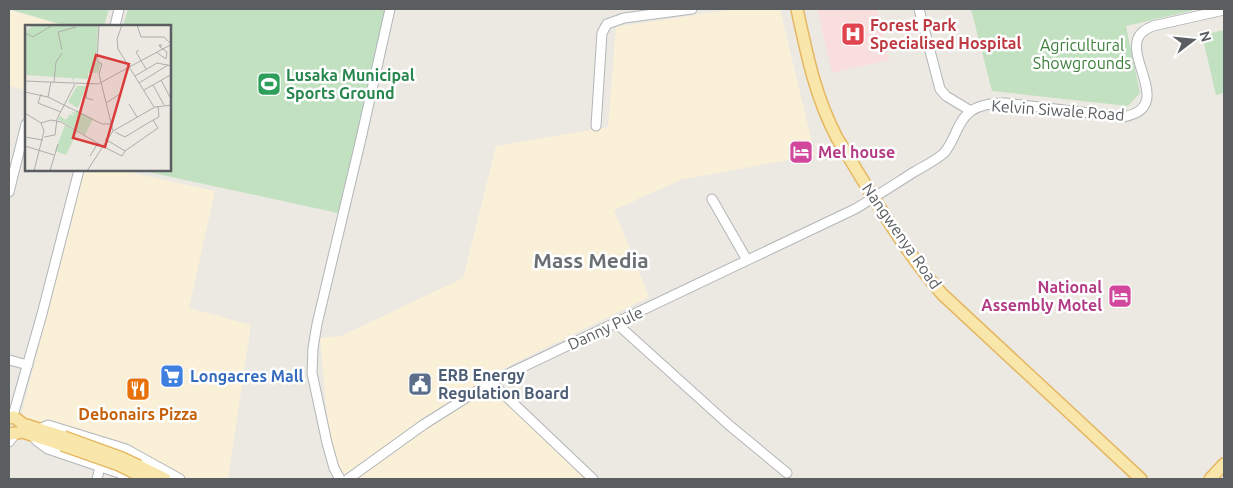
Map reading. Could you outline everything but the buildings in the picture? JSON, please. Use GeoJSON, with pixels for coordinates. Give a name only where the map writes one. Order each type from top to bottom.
{"type":"FeatureCollection","features":[{"type":"Feature","properties":{"kind":"main road","name":"Nangwenya Road"},"geometry":{"type":"LineString","coordinates":[[798,9],[812,78],[827,118],[837,138],[909,251],[942,294],[1141,479]]}},
{"type":"Feature","properties":{"kind":"main road"},"geometry":{"type":"LineString","coordinates":[[13,425],[122,458],[135,473],[147,479]]}},
{"type":"Feature","properties":{"kind":"main road"},"geometry":{"type":"LineString","coordinates":[[1210,479],[1224,464]]}},
{"type":"Feature","properties":{"kind":"main road"},"geometry":{"type":"LineString","coordinates":[[135,473],[165,479]]}},
{"type":"Feature","properties":{"kind":"street"},"geometry":{"type":"LineString","coordinates":[[115,25],[119,9]]}},
{"type":"Feature","properties":{"kind":"street"},"geometry":{"type":"LineString","coordinates":[[340,479],[334,468],[319,410],[312,373],[313,348],[390,9]]}},
{"type":"Feature","properties":{"kind":"street"},"geometry":{"type":"LineString","coordinates":[[596,126],[602,33],[607,24],[624,18],[692,9]]}},
{"type":"Feature","properties":{"kind":"street"},"geometry":{"type":"LineString","coordinates":[[919,9],[940,89],[946,96],[971,111]]}},
{"type":"Feature","properties":{"kind":"street","name":"Kelvin Siwale Road"},"geometry":{"type":"LineString","coordinates":[[874,197],[939,157],[948,146],[964,118],[971,111],[988,104],[997,103],[1123,116],[1138,112],[1146,100],[1147,92],[1137,48],[1138,37],[1145,30],[1153,26],[1224,10]]}},
{"type":"Feature","properties":{"kind":"street"},"geometry":{"type":"LineString","coordinates":[[9,192],[25,128]]}},
{"type":"Feature","properties":{"kind":"street"},"geometry":{"type":"LineString","coordinates":[[13,425],[79,171]]}},
{"type":"Feature","properties":{"kind":"street","name":"Danny Pule"},"geometry":{"type":"LineString","coordinates":[[348,479],[424,425],[491,382],[854,209],[874,197]]}},
{"type":"Feature","properties":{"kind":"street"},"geometry":{"type":"LineString","coordinates":[[712,199],[747,260]]}},
{"type":"Feature","properties":{"kind":"street"},"geometry":{"type":"LineString","coordinates":[[616,323],[729,425],[787,473]]}},
{"type":"Feature","properties":{"kind":"street"},"geometry":{"type":"LineString","coordinates":[[9,360],[28,365]]}},
{"type":"Feature","properties":{"kind":"street"},"geometry":{"type":"LineString","coordinates":[[491,382],[593,479]]}},
{"type":"Feature","properties":{"kind":"street"},"geometry":{"type":"LineString","coordinates":[[135,473],[100,467],[48,449],[37,441],[36,432],[48,425],[108,443],[126,449],[180,479]]}},
{"type":"Feature","properties":{"kind":"street"},"geometry":{"type":"LineString","coordinates":[[97,479],[108,443]]}},
{"type":"Feature","properties":{"kind":"shaded area"},"geometry":{"type":"Polygon","coordinates":[[[735,9],[780,9],[815,155],[680,180],[614,210],[649,297],[482,379],[588,479],[333,479],[320,338],[341,336],[463,278],[496,146],[608,127],[616,27],[735,9]]]}},
{"type":"Feature","properties":{"kind":"shaded area","name":"Forest Park Specialised Hospital"},"geometry":{"type":"Polygon","coordinates":[[[817,9],[877,9],[889,60],[832,73],[817,9]]]}},
{"type":"Feature","properties":{"kind":"shaded area"},"geometry":{"type":"Polygon","coordinates":[[[9,10],[62,25],[25,25],[25,90],[9,86],[9,10]]]}},
{"type":"Feature","properties":{"kind":"shaded area"},"geometry":{"type":"Polygon","coordinates":[[[83,171],[124,171],[215,191],[189,308],[251,325],[228,479],[173,479],[21,416],[83,171]]]}},
{"type":"Feature","properties":{"kind":"green space"},"geometry":{"type":"Polygon","coordinates":[[[9,9],[109,9],[104,25],[63,25],[9,9]]]}},
{"type":"Feature","properties":{"kind":"green space","name":"Lusaka Municipal Sports Ground"},"geometry":{"type":"Polygon","coordinates":[[[128,9],[387,9],[338,213],[144,171],[171,171],[171,25],[123,25],[128,9]]]}},
{"type":"Feature","properties":{"kind":"green space","name":"Agricultural Showgrounds"},"geometry":{"type":"Polygon","coordinates":[[[971,9],[1199,9],[1126,26],[1140,93],[1128,106],[992,91],[971,9]]]}},
{"type":"Feature","properties":{"kind":"green space"},"geometry":{"type":"Polygon","coordinates":[[[1224,30],[1224,93],[1216,95],[1202,35],[1224,30]]]}},
{"type":"Feature","properties":{"kind":"place","name":"Forest Park Specialised Hospital"},"geometry":{"type":"Point","coordinates":[853,34]}},
{"type":"Feature","properties":{"kind":"place","name":"Lusaka Municipal Sports Ground"},"geometry":{"type":"Point","coordinates":[269,84]}},
{"type":"Feature","properties":{"kind":"place","name":"Mel house"},"geometry":{"type":"Point","coordinates":[801,152]}},
{"type":"Feature","properties":{"kind":"place","name":"National Assembly Motel"},"geometry":{"type":"Point","coordinates":[1120,296]}},
{"type":"Feature","properties":{"kind":"place","name":"Longacres Mall"},"geometry":{"type":"Point","coordinates":[172,376]}},
{"type":"Feature","properties":{"kind":"place","name":"ERB Energy Regulation Board"},"geometry":{"type":"Point","coordinates":[420,384]}},
{"type":"Feature","properties":{"kind":"place","name":"Debonairs Pizza"},"geometry":{"type":"Point","coordinates":[138,389]}},
{"type":"Feature","properties":{"kind":"district","name":"Mass Media"},"geometry":{"type":"Point","coordinates":[591,260]}}]}
